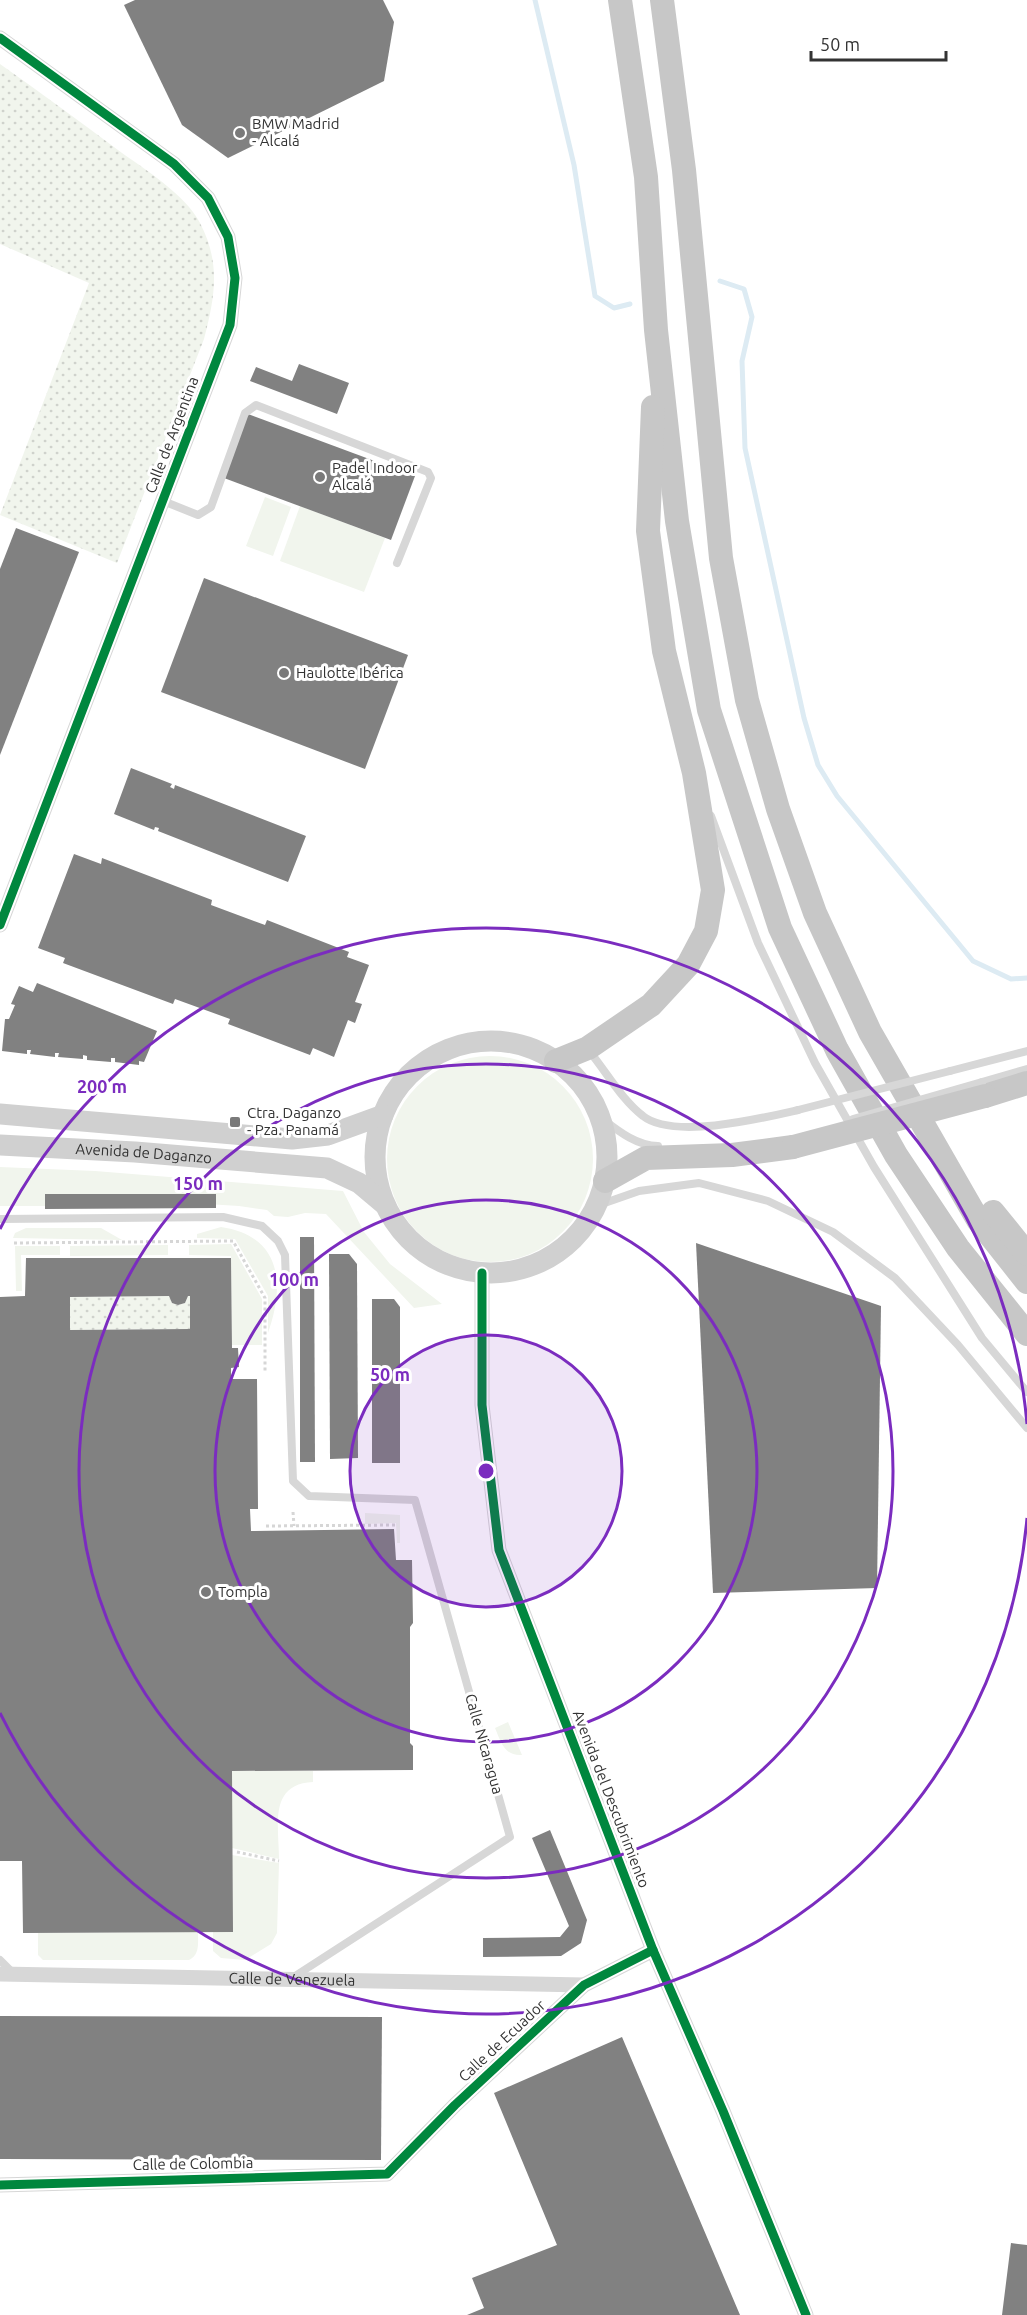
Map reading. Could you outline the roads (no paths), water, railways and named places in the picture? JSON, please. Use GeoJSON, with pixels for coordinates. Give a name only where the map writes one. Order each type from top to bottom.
{"type":"FeatureCollection","features":[{"type":"Feature","properties":{"kind":"highway"},"geometry":{"type":"LineString","coordinates":[[620,0],[646,177],[656,330],[677,521],[710,710],[780,928],[837,1050],[896,1155],[958,1248],[1027,1334]]}},
{"type":"Feature","properties":{"kind":"highway"},"geometry":{"type":"LineString","coordinates":[[662,0],[684,170],[721,558],[747,700],[778,809],[815,913],[870,1032],[978,1220],[1027,1282]]}},
{"type":"Feature","properties":{"kind":"highway"},"geometry":{"type":"LineString","coordinates":[[556,1061],[588,1048],[651,1005],[688,965],[706,931],[713,890],[694,773],[664,651],[648,531],[656,330]]}},
{"type":"Feature","properties":{"kind":"highway"},"geometry":{"type":"LineString","coordinates":[[605,1181],[646,1158],[732,1155],[793,1147],[983,1089],[1027,1083]]}},
{"type":"Feature","properties":{"kind":"highway"},"geometry":{"type":"LineString","coordinates":[[933,1139],[1027,1254]]}},
{"type":"Feature","properties":{"kind":"main road"},"geometry":{"type":"LineString","coordinates":[[491,1041],[502,1042],[525,1046],[556,1061],[575,1076],[590,1095],[606,1138],[608,1160],[605,1181],[596,1206],[577,1235],[549,1257],[517,1270],[482,1273],[451,1266],[423,1252],[400,1230],[384,1203],[376,1174],[376,1144],[383,1115],[400,1085],[426,1061],[457,1046],[491,1041]]}},
{"type":"Feature","properties":{"kind":"main road","name":"Avenida de Daganzo"},"geometry":{"type":"LineString","coordinates":[[0,1113],[292,1139],[328,1135],[383,1115]]}},
{"type":"Feature","properties":{"kind":"main road","name":"Avenida de Daganzo"},"geometry":{"type":"LineString","coordinates":[[0,1145],[135,1152],[327,1168],[359,1183],[384,1203]]}},
{"type":"Feature","properties":{"kind":"street","name":"Calle de Argentina"},"geometry":{"type":"LineString","coordinates":[[0,38],[174,164],[208,198],[228,237],[236,278],[230,325],[0,926]]}},
{"type":"Feature","properties":{"kind":"street","name":"Avenida del Descubrimiento"},"geometry":{"type":"LineString","coordinates":[[482,1273],[482,1405],[498,1550],[653,1950],[723,2111],[806,2315]]}},
{"type":"Feature","properties":{"kind":"street","name":"Calle de Ecuador"},"geometry":{"type":"LineString","coordinates":[[387,2174],[455,2105],[584,1986],[653,1950]]}},
{"type":"Feature","properties":{"kind":"street","name":"Calle de Venezuela"},"geometry":{"type":"LineString","coordinates":[[8,1974],[584,1986]]}},
{"type":"Feature","properties":{"kind":"street","name":"Calle de Colombia"},"geometry":{"type":"LineString","coordinates":[[0,2184],[387,2174]]}},
{"type":"Feature","properties":{"kind":"lane"},"geometry":{"type":"LineString","coordinates":[[163,501],[198,515],[211,507],[245,412],[256,405],[428,472],[431,478],[397,563]]}},
{"type":"Feature","properties":{"kind":"lane"},"geometry":{"type":"LineString","coordinates":[[694,773],[722,842],[758,943],[815,1063],[874,1167],[982,1338],[1027,1392]]}},
{"type":"Feature","properties":{"kind":"lane"},"geometry":{"type":"LineString","coordinates":[[588,1048],[628,1102],[645,1118],[668,1125],[705,1126],[740,1123],[798,1110],[1027,1051]]}},
{"type":"Feature","properties":{"kind":"lane"},"geometry":{"type":"LineString","coordinates":[[836,1124],[983,1089],[1027,1069]]}},
{"type":"Feature","properties":{"kind":"lane"},"geometry":{"type":"LineString","coordinates":[[600,1117],[626,1137],[651,1146],[672,1146]]}},
{"type":"Feature","properties":{"kind":"lane"},"geometry":{"type":"LineString","coordinates":[[596,1206],[639,1191],[699,1183],[768,1201],[833,1232],[895,1278],[958,1345],[1027,1428]]}},
{"type":"Feature","properties":{"kind":"lane","name":"Calle Nicaragua"},"geometry":{"type":"LineString","coordinates":[[0,1219],[224,1217],[262,1226],[278,1241],[285,1255],[293,1481],[309,1496],[415,1500],[510,1837],[289,1980]]}},
{"type":"Feature","properties":{"kind":"lane"},"geometry":{"type":"LineString","coordinates":[[0,1960],[8,1974]]}},
{"type":"Feature","properties":{"kind":"waterway"},"geometry":{"type":"LineString","coordinates":[[535,0],[574,165],[595,296],[614,308],[630,304]]}},
{"type":"Feature","properties":{"kind":"waterway"},"geometry":{"type":"LineString","coordinates":[[720,281],[744,289],[752,317],[742,361],[745,448],[804,718],[818,765],[837,796],[973,961],[1011,979],[1027,978]]}},
{"type":"Feature","properties":{"kind":"place","name":"BMW Madrid - Alcalá"},"geometry":{"type":"Point","coordinates":[240,133]}},
{"type":"Feature","properties":{"kind":"place","name":"Padel Indoor Alcalá"},"geometry":{"type":"Point","coordinates":[320,477]}},
{"type":"Feature","properties":{"kind":"place","name":"Haulotte Ibérica"},"geometry":{"type":"Point","coordinates":[284,673]}},
{"type":"Feature","properties":{"kind":"place","name":"Ctra. Daganzo - Pza. Panamá"},"geometry":{"type":"Point","coordinates":[235,1122]}},
{"type":"Feature","properties":{"kind":"place","name":"Tompla"},"geometry":{"type":"Point","coordinates":[206,1592]}}]}
